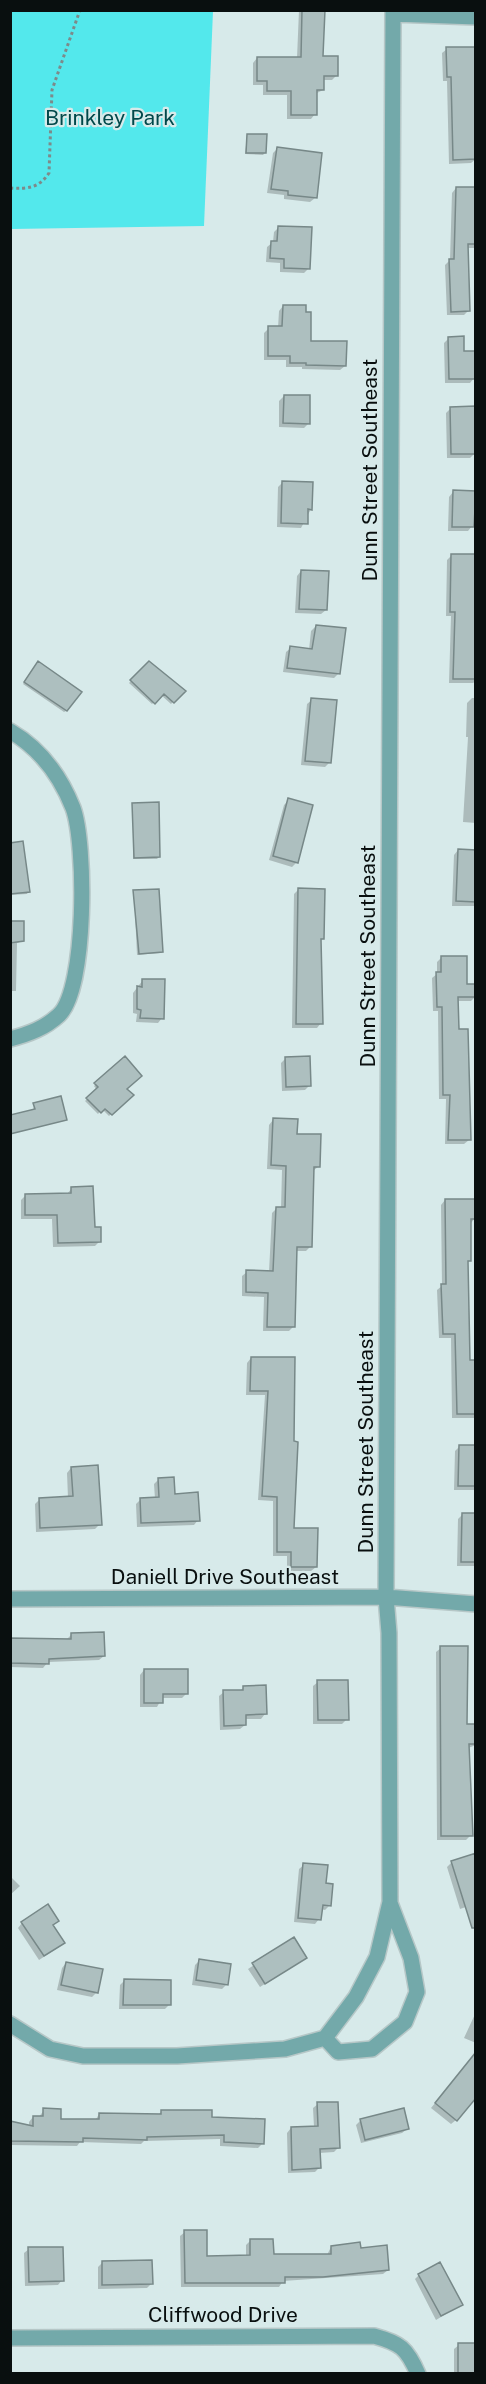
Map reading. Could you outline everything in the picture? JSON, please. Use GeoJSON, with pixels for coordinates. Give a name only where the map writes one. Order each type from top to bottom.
{"type":"FeatureCollection","features":[{"type":"Feature","properties":{"kind":"street"},"geometry":{"type":"LineString","coordinates":[[393,12],[476,17]]}},
{"type":"Feature","properties":{"kind":"street","name":"Dunn Street Southeast"},"geometry":{"type":"LineString","coordinates":[[390,1902],[411,1958],[417,1992],[405,2022],[372,2049],[338,2052],[325,2038],[356,1997],[377,1958],[390,1902],[389,1644],[386,1597],[393,12]]}},
{"type":"Feature","properties":{"kind":"street"},"geometry":{"type":"LineString","coordinates":[[10,731],[29,742],[54,770],[74,810],[80,857],[80,943],[75,985],[61,1014],[36,1032],[10,1039]]}},
{"type":"Feature","properties":{"kind":"street","name":"Daniell Drive Southeast"},"geometry":{"type":"LineString","coordinates":[[10,1599],[386,1597],[476,1604]]}},
{"type":"Feature","properties":{"kind":"street"},"geometry":{"type":"LineString","coordinates":[[13,2030],[50,2049],[83,2056],[177,2056],[285,2049],[325,2038]]}},
{"type":"Feature","properties":{"kind":"street","name":"Cliffwood Drive"},"geometry":{"type":"LineString","coordinates":[[10,2338],[374,2336],[396,2342],[411,2357],[418,2373]]}},
{"type":"Feature","properties":{"kind":"path"},"geometry":{"type":"LineString","coordinates":[[10,188],[28,189],[43,182],[49,172],[52,90],[80,10]]}},
{"type":"Feature","properties":{"kind":"green space","name":"Brinkley Park"},"geometry":{"type":"Polygon","coordinates":[[[10,11],[213,11],[204,226],[11,229],[10,11]]]}},
{"type":"Feature","properties":{"kind":"building"},"geometry":{"type":"Polygon","coordinates":[[[302,10],[325,10],[323,56],[338,56],[338,76],[324,76],[324,90],[317,90],[317,115],[291,115],[291,91],[267,91],[267,81],[257,81],[257,57],[301,57],[302,10]]]}},
{"type":"Feature","properties":{"kind":"building"},"geometry":{"type":"Polygon","coordinates":[[[446,47],[476,47],[476,159],[453,160],[451,77],[447,77],[446,47]]]}},
{"type":"Feature","properties":{"kind":"building"},"geometry":{"type":"Polygon","coordinates":[[[247,134],[267,134],[266,153],[246,153],[247,134]]]}},
{"type":"Feature","properties":{"kind":"building"},"geometry":{"type":"Polygon","coordinates":[[[277,147],[322,153],[317,198],[288,195],[288,191],[271,189],[277,147]]]}},
{"type":"Feature","properties":{"kind":"building"},"geometry":{"type":"Polygon","coordinates":[[[456,187],[476,187],[476,244],[468,244],[470,311],[451,312],[449,259],[454,259],[456,187]]]}},
{"type":"Feature","properties":{"kind":"building"},"geometry":{"type":"Polygon","coordinates":[[[278,226],[312,227],[310,269],[284,268],[284,259],[270,258],[271,241],[277,241],[278,226]]]}},
{"type":"Feature","properties":{"kind":"building"},"geometry":{"type":"Polygon","coordinates":[[[283,305],[306,305],[306,312],[311,312],[311,341],[347,341],[346,366],[290,363],[290,356],[268,356],[268,326],[282,326],[283,305]]]}},
{"type":"Feature","properties":{"kind":"building"},"geometry":{"type":"Polygon","coordinates":[[[464,336],[464,351],[476,351],[476,379],[449,379],[448,337],[464,336]]]}},
{"type":"Feature","properties":{"kind":"building"},"geometry":{"type":"Polygon","coordinates":[[[284,395],[310,395],[310,424],[283,423],[284,395]]]}},
{"type":"Feature","properties":{"kind":"building"},"geometry":{"type":"Polygon","coordinates":[[[475,406],[476,454],[451,454],[450,407],[475,406]]]}},
{"type":"Feature","properties":{"kind":"building"},"geometry":{"type":"Polygon","coordinates":[[[282,481],[313,482],[312,510],[308,509],[308,524],[281,523],[282,481]]]}},
{"type":"Feature","properties":{"kind":"building"},"geometry":{"type":"Polygon","coordinates":[[[453,490],[476,491],[474,527],[452,527],[453,490]]]}},
{"type":"Feature","properties":{"kind":"building"},"geometry":{"type":"Polygon","coordinates":[[[451,554],[476,554],[476,679],[453,679],[455,612],[450,612],[451,554]]]}},
{"type":"Feature","properties":{"kind":"building"},"geometry":{"type":"Polygon","coordinates":[[[301,570],[329,571],[327,610],[299,609],[301,570]]]}},
{"type":"Feature","properties":{"kind":"building"},"geometry":{"type":"Polygon","coordinates":[[[316,625],[346,628],[340,674],[287,668],[290,646],[312,649],[316,625]]]}},
{"type":"Feature","properties":{"kind":"building"},"geometry":{"type":"Polygon","coordinates":[[[38,661],[82,692],[67,711],[24,682],[38,661]]]}},
{"type":"Feature","properties":{"kind":"building"},"geometry":{"type":"Polygon","coordinates":[[[149,661],[186,691],[174,703],[164,694],[155,704],[130,680],[149,661]]]}},
{"type":"Feature","properties":{"kind":"building"},"geometry":{"type":"Polygon","coordinates":[[[311,698],[337,700],[331,763],[305,761],[311,698]]]}},
{"type":"Feature","properties":{"kind":"building"},"geometry":{"type":"Polygon","coordinates":[[[288,798],[313,805],[298,863],[273,856],[288,798]]]}},
{"type":"Feature","properties":{"kind":"building"},"geometry":{"type":"Polygon","coordinates":[[[159,802],[160,857],[134,858],[132,803],[159,802]]]}},
{"type":"Feature","properties":{"kind":"building"},"geometry":{"type":"Polygon","coordinates":[[[23,841],[30,892],[10,894],[10,843],[23,841]]]}},
{"type":"Feature","properties":{"kind":"building"},"geometry":{"type":"Polygon","coordinates":[[[458,849],[476,850],[476,902],[456,901],[458,849]]]}},
{"type":"Feature","properties":{"kind":"building"},"geometry":{"type":"Polygon","coordinates":[[[298,888],[325,889],[324,939],[321,939],[323,1024],[296,1024],[298,888]]]}},
{"type":"Feature","properties":{"kind":"building"},"geometry":{"type":"Polygon","coordinates":[[[159,889],[163,952],[139,954],[133,890],[159,889]]]}},
{"type":"Feature","properties":{"kind":"building"},"geometry":{"type":"Polygon","coordinates":[[[10,921],[24,921],[24,941],[10,943],[10,921]]]}},
{"type":"Feature","properties":{"kind":"building"},"geometry":{"type":"Polygon","coordinates":[[[441,956],[467,956],[467,984],[476,984],[476,997],[458,997],[459,1029],[468,1029],[471,1140],[448,1140],[450,1095],[443,1095],[442,1007],[437,1007],[436,972],[441,972],[441,956]]]}},
{"type":"Feature","properties":{"kind":"building"},"geometry":{"type":"Polygon","coordinates":[[[142,979],[165,979],[164,1019],[140,1018],[141,1010],[137,1009],[137,986],[142,987],[142,979]]]}},
{"type":"Feature","properties":{"kind":"building"},"geometry":{"type":"Polygon","coordinates":[[[125,1056],[142,1076],[127,1089],[134,1095],[112,1115],[105,1109],[101,1113],[86,1098],[98,1087],[94,1083],[125,1056]]]}},
{"type":"Feature","properties":{"kind":"building"},"geometry":{"type":"Polygon","coordinates":[[[310,1056],[311,1086],[286,1087],[285,1057],[310,1056]]]}},
{"type":"Feature","properties":{"kind":"building"},"geometry":{"type":"Polygon","coordinates":[[[61,1096],[67,1120],[10,1134],[10,1115],[35,1109],[33,1103],[61,1096]]]}},
{"type":"Feature","properties":{"kind":"building"},"geometry":{"type":"Polygon","coordinates":[[[273,1118],[298,1119],[297,1134],[321,1134],[320,1167],[314,1167],[312,1247],[297,1247],[295,1327],[267,1327],[268,1293],[246,1292],[246,1270],[273,1271],[276,1207],[285,1207],[286,1166],[271,1165],[273,1118]]]}},
{"type":"Feature","properties":{"kind":"building"},"geometry":{"type":"Polygon","coordinates":[[[93,1186],[95,1227],[101,1227],[101,1242],[58,1243],[57,1215],[25,1215],[25,1194],[71,1193],[71,1187],[93,1186]]]}},
{"type":"Feature","properties":{"kind":"building"},"geometry":{"type":"Polygon","coordinates":[[[445,1199],[476,1199],[476,1219],[471,1219],[471,1261],[468,1261],[470,1360],[476,1360],[476,1414],[457,1414],[455,1334],[443,1334],[441,1284],[446,1284],[445,1199]]]}},
{"type":"Feature","properties":{"kind":"building"},"geometry":{"type":"Polygon","coordinates":[[[251,1357],[295,1357],[294,1441],[298,1442],[294,1528],[318,1528],[317,1567],[291,1567],[291,1552],[277,1552],[277,1497],[262,1496],[268,1391],[250,1391],[251,1357]]]}},
{"type":"Feature","properties":{"kind":"building"},"geometry":{"type":"Polygon","coordinates":[[[459,1445],[476,1445],[476,1486],[458,1486],[459,1445]]]}},
{"type":"Feature","properties":{"kind":"building"},"geometry":{"type":"Polygon","coordinates":[[[98,1465],[102,1525],[40,1528],[39,1498],[73,1496],[71,1467],[98,1465]]]}},
{"type":"Feature","properties":{"kind":"building"},"geometry":{"type":"Polygon","coordinates":[[[174,1477],[175,1494],[198,1492],[200,1521],[141,1523],[140,1498],[159,1497],[158,1478],[174,1477]]]}},
{"type":"Feature","properties":{"kind":"building"},"geometry":{"type":"Polygon","coordinates":[[[462,1513],[476,1513],[476,1562],[461,1562],[462,1513]]]}},
{"type":"Feature","properties":{"kind":"building"},"geometry":{"type":"Polygon","coordinates":[[[104,1632],[105,1656],[49,1659],[49,1664],[10,1663],[10,1638],[71,1639],[71,1633],[104,1632]]]}},
{"type":"Feature","properties":{"kind":"building"},"geometry":{"type":"Polygon","coordinates":[[[440,1646],[468,1646],[467,1724],[476,1724],[476,1744],[469,1744],[473,1836],[441,1836],[440,1646]]]}},
{"type":"Feature","properties":{"kind":"building"},"geometry":{"type":"Polygon","coordinates":[[[144,1669],[188,1669],[188,1694],[163,1694],[163,1703],[144,1703],[144,1669]]]}},
{"type":"Feature","properties":{"kind":"building"},"geometry":{"type":"Polygon","coordinates":[[[317,1680],[348,1680],[349,1720],[318,1720],[317,1680]]]}},
{"type":"Feature","properties":{"kind":"building"},"geometry":{"type":"Polygon","coordinates":[[[266,1685],[267,1714],[246,1715],[246,1725],[224,1726],[223,1690],[243,1690],[243,1686],[266,1685]]]}},
{"type":"Feature","properties":{"kind":"building"},"geometry":{"type":"Polygon","coordinates":[[[476,1853],[476,1928],[472,1928],[451,1861],[476,1853]]]}},
{"type":"Feature","properties":{"kind":"building"},"geometry":{"type":"Polygon","coordinates":[[[303,1863],[328,1865],[326,1883],[333,1884],[331,1906],[323,1905],[321,1920],[298,1918],[303,1863]]]}},
{"type":"Feature","properties":{"kind":"building"},"geometry":{"type":"Polygon","coordinates":[[[48,1904],[59,1921],[53,1925],[65,1943],[44,1956],[21,1922],[48,1904]]]}},
{"type":"Feature","properties":{"kind":"building"},"geometry":{"type":"Polygon","coordinates":[[[294,1937],[307,1958],[265,1984],[252,1963],[294,1937]]]}},
{"type":"Feature","properties":{"kind":"building"},"geometry":{"type":"Polygon","coordinates":[[[199,1959],[231,1964],[228,1985],[196,1980],[199,1959]]]}},
{"type":"Feature","properties":{"kind":"building"},"geometry":{"type":"Polygon","coordinates":[[[66,1962],[103,1969],[98,1993],[61,1985],[66,1962]]]}},
{"type":"Feature","properties":{"kind":"building"},"geometry":{"type":"Polygon","coordinates":[[[124,1979],[171,1980],[171,2005],[123,2005],[124,1979]]]}},
{"type":"Feature","properties":{"kind":"building"},"geometry":{"type":"Polygon","coordinates":[[[476,2052],[476,2098],[457,2121],[435,2103],[476,2052]]]}},
{"type":"Feature","properties":{"kind":"building"},"geometry":{"type":"Polygon","coordinates":[[[317,2102],[338,2102],[340,2148],[320,2149],[321,2168],[292,2170],[291,2127],[318,2126],[317,2102]]]}},
{"type":"Feature","properties":{"kind":"building"},"geometry":{"type":"Polygon","coordinates":[[[43,2108],[61,2109],[61,2119],[99,2119],[99,2113],[161,2114],[161,2110],[212,2110],[212,2117],[265,2119],[264,2144],[224,2142],[224,2135],[147,2137],[147,2140],[83,2138],[83,2142],[10,2141],[10,2121],[33,2126],[33,2116],[43,2116],[43,2108]]]}},
{"type":"Feature","properties":{"kind":"building"},"geometry":{"type":"Polygon","coordinates":[[[404,2108],[409,2129],[365,2140],[360,2119],[404,2108]]]}},
{"type":"Feature","properties":{"kind":"building"},"geometry":{"type":"Polygon","coordinates":[[[184,2230],[207,2230],[207,2256],[250,2255],[250,2239],[273,2239],[274,2254],[331,2254],[331,2246],[360,2242],[361,2248],[387,2245],[389,2270],[323,2277],[285,2277],[285,2283],[185,2283],[184,2230]]]}},
{"type":"Feature","properties":{"kind":"building"},"geometry":{"type":"Polygon","coordinates":[[[28,2247],[63,2247],[64,2281],[29,2282],[28,2247]]]}},
{"type":"Feature","properties":{"kind":"building"},"geometry":{"type":"Polygon","coordinates":[[[152,2260],[153,2284],[102,2285],[102,2261],[152,2260]]]}},
{"type":"Feature","properties":{"kind":"building"},"geometry":{"type":"Polygon","coordinates":[[[440,2262],[463,2305],[441,2316],[418,2274],[440,2262]]]}},
{"type":"Feature","properties":{"kind":"building"},"geometry":{"type":"Polygon","coordinates":[[[458,2343],[476,2343],[476,2373],[458,2373],[458,2343]]]}}]}
